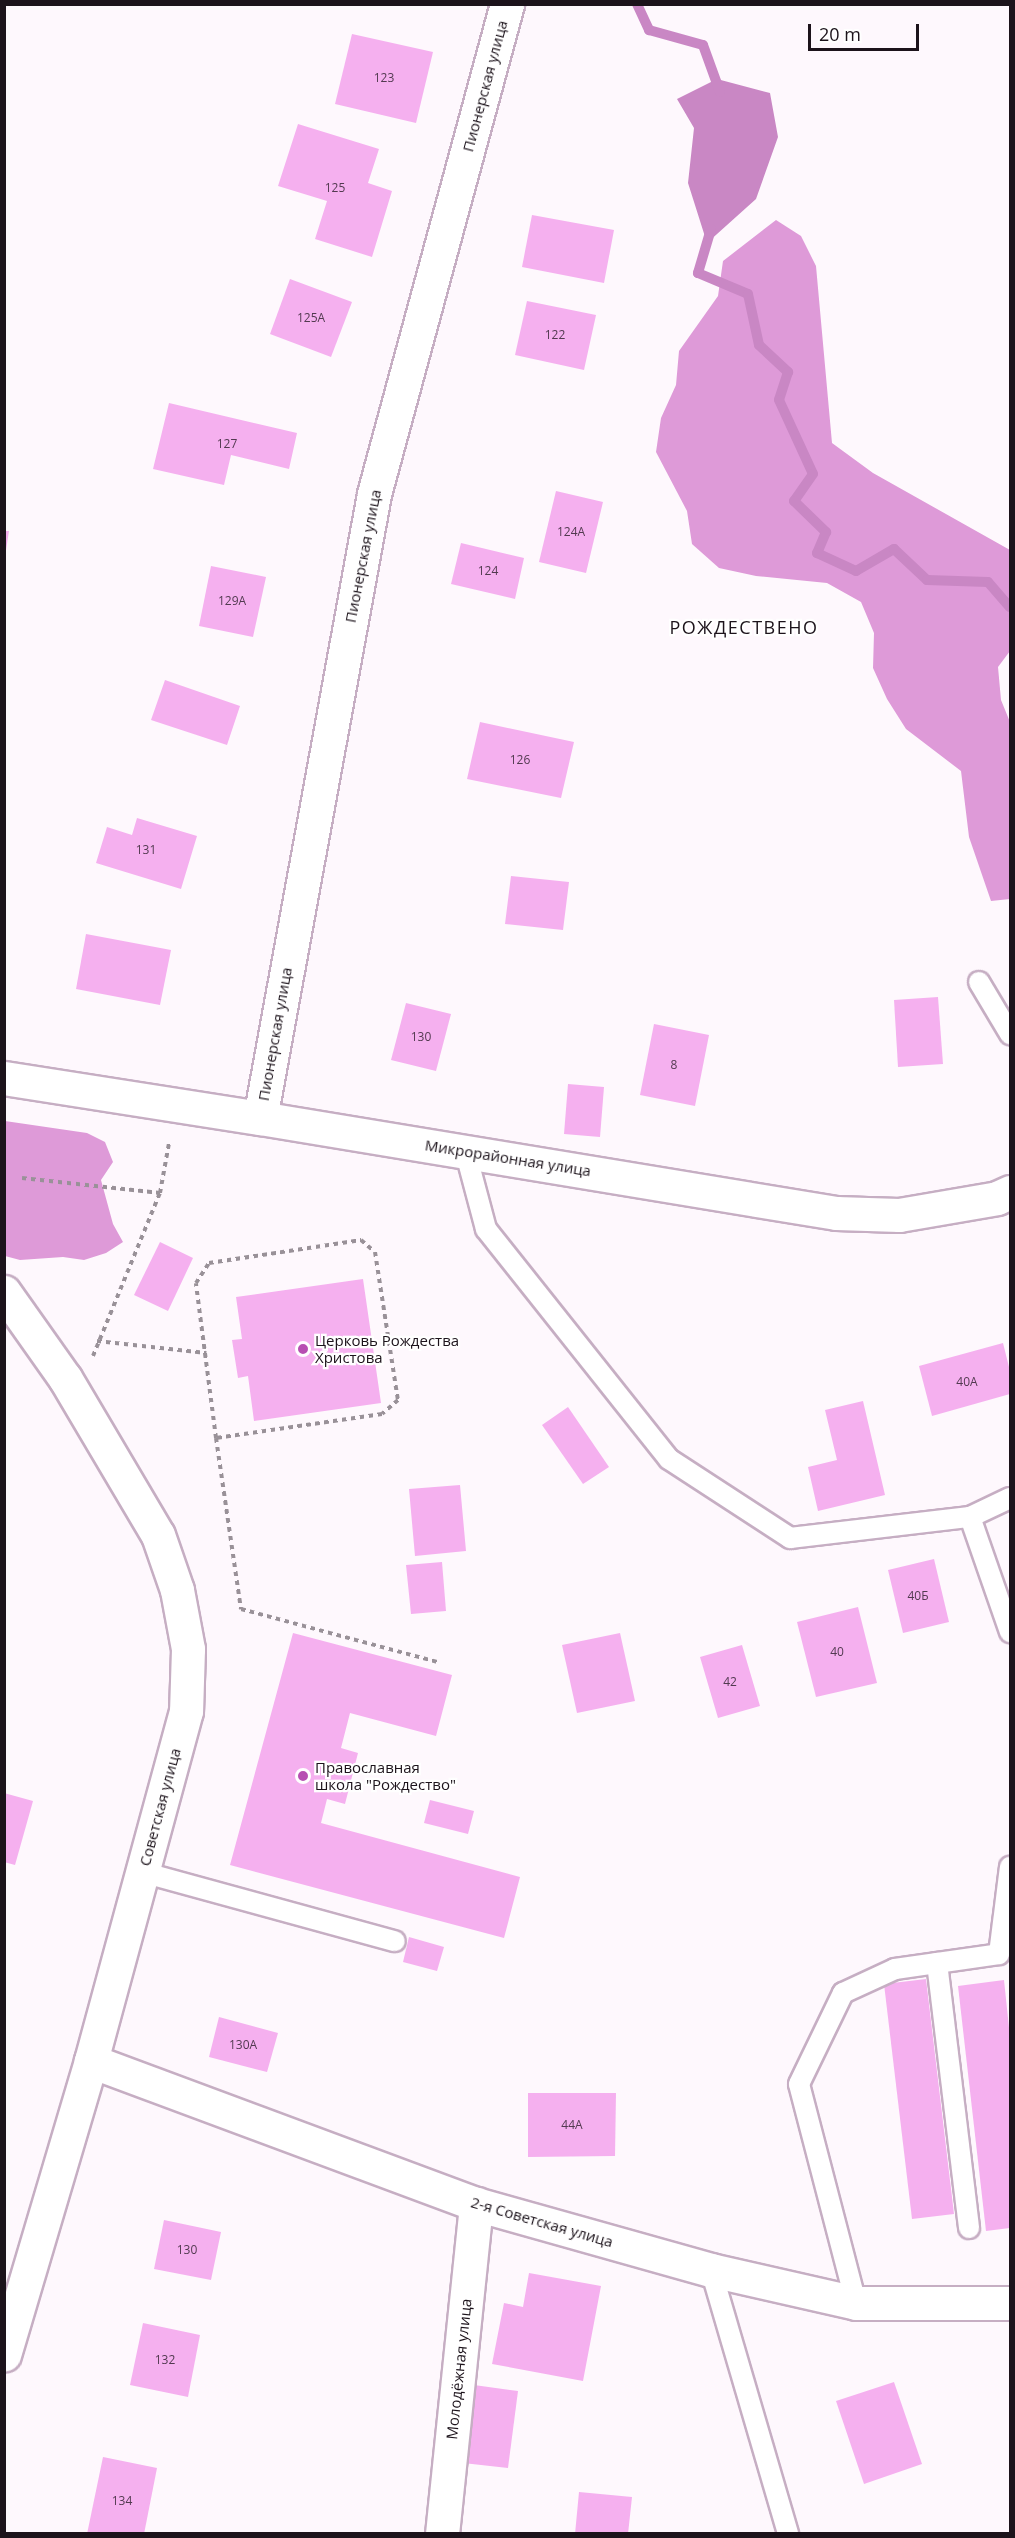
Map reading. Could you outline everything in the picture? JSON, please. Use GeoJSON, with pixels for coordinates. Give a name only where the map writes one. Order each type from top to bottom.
{"type":"FeatureCollection","features":[{"type":"Feature","properties":{"kind":"street","name":"Пионерская улица"},"geometry":{"type":"LineString","coordinates":[[260,1118],[374,494],[507,4]]}},
{"type":"Feature","properties":{"kind":"street","name":"Микрорайонная улица"},"geometry":{"type":"LineString","coordinates":[[4,1078],[465,1150],[836,1213],[899,1215],[1006,1202]]}},
{"type":"Feature","properties":{"kind":"street","name":"Советская улица"},"geometry":{"type":"LineString","coordinates":[[4,1292],[65,1378],[158,1535],[177,1590],[188,1649],[186,1711],[90,2061],[4,2354]]}},
{"type":"Feature","properties":{"kind":"street","name":"2-я Советская улица"},"geometry":{"type":"LineString","coordinates":[[90,2061],[476,2204],[711,2270],[856,2303],[1011,2303]]}},
{"type":"Feature","properties":{"kind":"street","name":"Молодёжная улица"},"geometry":{"type":"LineString","coordinates":[[442,2534],[476,2204]]}},
{"type":"Feature","properties":{"kind":"lane"},"geometry":{"type":"LineString","coordinates":[[980,982],[1011,1035]]}},
{"type":"Feature","properties":{"kind":"lane"},"geometry":{"type":"LineString","coordinates":[[465,1150],[486,1229],[669,1459],[789,1538],[970,1517],[1011,1498]]}},
{"type":"Feature","properties":{"kind":"lane"},"geometry":{"type":"LineString","coordinates":[[970,1517],[1011,1632]]}},
{"type":"Feature","properties":{"kind":"lane"},"geometry":{"type":"LineString","coordinates":[[856,2303],[799,2084],[843,1993],[895,1969],[1005,1955],[1011,1867]]}},
{"type":"Feature","properties":{"kind":"lane"},"geometry":{"type":"LineString","coordinates":[[142,1872],[395,1941]]}},
{"type":"Feature","properties":{"kind":"lane"},"geometry":{"type":"LineString","coordinates":[[937,1963],[969,2228]]}},
{"type":"Feature","properties":{"kind":"lane"},"geometry":{"type":"LineString","coordinates":[[711,2270],[788,2534]]}},
{"type":"Feature","properties":{"kind":"path"},"geometry":{"type":"LineString","coordinates":[[65,1378],[90,1365],[97,1341],[160,1193],[169,1143]]}},
{"type":"Feature","properties":{"kind":"path"},"geometry":{"type":"LineString","coordinates":[[22,1178],[160,1193]]}},
{"type":"Feature","properties":{"kind":"path"},"geometry":{"type":"LineString","coordinates":[[216,1438],[382,1414],[398,1400],[375,1252],[361,1240],[209,1263],[196,1283],[216,1438],[242,1609],[437,1662]]}},
{"type":"Feature","properties":{"kind":"path"},"geometry":{"type":"LineString","coordinates":[[97,1341],[206,1353]]}},
{"type":"Feature","properties":{"kind":"shaded area"},"geometry":{"type":"Polygon","coordinates":[[[717,79],[770,93],[778,137],[756,199],[707,243],[688,183],[694,128],[677,99],[717,79]]]}},
{"type":"Feature","properties":{"kind":"shaded area"},"geometry":{"type":"Polygon","coordinates":[[[776,220],[801,236],[816,266],[832,443],[873,473],[1010,550],[1010,651],[998,667],[1001,700],[1010,722],[1010,899],[991,901],[969,837],[961,771],[906,729],[887,699],[873,668],[874,633],[861,602],[827,583],[756,576],[719,568],[692,544],[687,511],[656,452],[661,418],[676,385],[679,351],[718,296],[723,261],[776,220]]]}},
{"type":"Feature","properties":{"kind":"shaded area"},"geometry":{"type":"Polygon","coordinates":[[[5,1121],[87,1133],[105,1142],[113,1162],[101,1180],[113,1224],[123,1242],[106,1253],[84,1260],[63,1257],[20,1260],[5,1256],[5,1121]]]}},
{"type":"Feature","properties":{"kind":"building"},"geometry":{"type":"Polygon","coordinates":[[[352,34],[433,52],[416,123],[335,104],[352,34]]]}},
{"type":"Feature","properties":{"kind":"building"},"geometry":{"type":"Polygon","coordinates":[[[298,124],[379,149],[368,183],[392,191],[372,257],[315,239],[327,201],[278,186],[298,124]]]}},
{"type":"Feature","properties":{"kind":"building"},"geometry":{"type":"Polygon","coordinates":[[[532,215],[614,230],[604,283],[522,267],[532,215]]]}},
{"type":"Feature","properties":{"kind":"building"},"geometry":{"type":"Polygon","coordinates":[[[290,279],[352,302],[331,357],[270,334],[290,279]]]}},
{"type":"Feature","properties":{"kind":"building"},"geometry":{"type":"Polygon","coordinates":[[[527,301],[596,315],[584,370],[515,355],[527,301]]]}},
{"type":"Feature","properties":{"kind":"building"},"geometry":{"type":"Polygon","coordinates":[[[169,403],[297,433],[289,469],[231,455],[224,485],[153,469],[169,403]]]}},
{"type":"Feature","properties":{"kind":"building"},"geometry":{"type":"Polygon","coordinates":[[[556,491],[603,502],[586,573],[539,562],[556,491]]]}},
{"type":"Feature","properties":{"kind":"building"},"geometry":{"type":"Polygon","coordinates":[[[4,531],[9,531],[6,550],[4,550],[4,531]]]}},
{"type":"Feature","properties":{"kind":"building"},"geometry":{"type":"Polygon","coordinates":[[[461,543],[524,558],[515,599],[451,584],[461,543]]]}},
{"type":"Feature","properties":{"kind":"building"},"geometry":{"type":"Polygon","coordinates":[[[211,566],[266,577],[253,637],[199,626],[211,566]]]}},
{"type":"Feature","properties":{"kind":"building"},"geometry":{"type":"Polygon","coordinates":[[[165,680],[240,706],[227,745],[151,720],[165,680]]]}},
{"type":"Feature","properties":{"kind":"building"},"geometry":{"type":"Polygon","coordinates":[[[480,722],[574,742],[561,798],[467,779],[480,722]]]}},
{"type":"Feature","properties":{"kind":"building"},"geometry":{"type":"Polygon","coordinates":[[[137,818],[197,836],[181,889],[96,863],[107,827],[132,835],[137,818]]]}},
{"type":"Feature","properties":{"kind":"building"},"geometry":{"type":"Polygon","coordinates":[[[511,876],[569,882],[563,930],[505,924],[511,876]]]}},
{"type":"Feature","properties":{"kind":"building"},"geometry":{"type":"Polygon","coordinates":[[[86,934],[171,950],[160,1005],[76,989],[86,934]]]}},
{"type":"Feature","properties":{"kind":"building"},"geometry":{"type":"Polygon","coordinates":[[[938,997],[943,1064],[898,1067],[894,1000],[938,997]]]}},
{"type":"Feature","properties":{"kind":"building"},"geometry":{"type":"Polygon","coordinates":[[[406,1003],[451,1014],[436,1071],[391,1060],[406,1003]]]}},
{"type":"Feature","properties":{"kind":"building"},"geometry":{"type":"Polygon","coordinates":[[[654,1024],[709,1035],[695,1106],[640,1095],[654,1024]]]}},
{"type":"Feature","properties":{"kind":"building"},"geometry":{"type":"Polygon","coordinates":[[[568,1084],[604,1087],[600,1137],[564,1134],[568,1084]]]}},
{"type":"Feature","properties":{"kind":"building"},"geometry":{"type":"Polygon","coordinates":[[[160,1242],[193,1258],[168,1311],[134,1295],[160,1242]]]}},
{"type":"Feature","properties":{"kind":"building","name":"Церковь Рождества Христова"},"geometry":{"type":"Polygon","coordinates":[[[363,1279],[381,1403],[254,1421],[248,1376],[238,1378],[232,1340],[242,1339],[236,1297],[363,1279]]]}},
{"type":"Feature","properties":{"kind":"building"},"geometry":{"type":"Polygon","coordinates":[[[1003,1343],[1010,1371],[1010,1394],[932,1416],[919,1366],[1003,1343]]]}},
{"type":"Feature","properties":{"kind":"building"},"geometry":{"type":"Polygon","coordinates":[[[863,1401],[885,1495],[818,1511],[808,1467],[837,1460],[825,1410],[863,1401]]]}},
{"type":"Feature","properties":{"kind":"building"},"geometry":{"type":"Polygon","coordinates":[[[568,1407],[609,1467],[583,1484],[542,1425],[568,1407]]]}},
{"type":"Feature","properties":{"kind":"building"},"geometry":{"type":"Polygon","coordinates":[[[460,1485],[466,1551],[415,1556],[409,1489],[460,1485]]]}},
{"type":"Feature","properties":{"kind":"building"},"geometry":{"type":"Polygon","coordinates":[[[934,1559],[949,1622],[903,1633],[888,1570],[934,1559]]]}},
{"type":"Feature","properties":{"kind":"building"},"geometry":{"type":"Polygon","coordinates":[[[442,1562],[446,1611],[411,1614],[406,1565],[442,1562]]]}},
{"type":"Feature","properties":{"kind":"building"},"geometry":{"type":"Polygon","coordinates":[[[858,1607],[877,1683],[816,1697],[797,1622],[858,1607]]]}},
{"type":"Feature","properties":{"kind":"building","name":"Православная школа \"Рождество\""},"geometry":{"type":"Polygon","coordinates":[[[293,1633],[452,1675],[436,1736],[350,1713],[341,1748],[358,1753],[345,1804],[327,1799],[321,1823],[520,1877],[504,1938],[230,1865],[293,1633]]]}},
{"type":"Feature","properties":{"kind":"building"},"geometry":{"type":"Polygon","coordinates":[[[620,1633],[635,1701],[577,1713],[562,1645],[620,1633]]]}},
{"type":"Feature","properties":{"kind":"building"},"geometry":{"type":"Polygon","coordinates":[[[742,1645],[760,1706],[718,1718],[700,1657],[742,1645]]]}},
{"type":"Feature","properties":{"kind":"building"},"geometry":{"type":"Polygon","coordinates":[[[4,1793],[33,1801],[15,1865],[4,1862],[4,1793]]]}},
{"type":"Feature","properties":{"kind":"building"},"geometry":{"type":"Polygon","coordinates":[[[430,1800],[474,1811],[468,1834],[424,1823],[430,1800]]]}},
{"type":"Feature","properties":{"kind":"building"},"geometry":{"type":"Polygon","coordinates":[[[409,1937],[444,1947],[437,1971],[403,1962],[409,1937]]]}},
{"type":"Feature","properties":{"kind":"building"},"geometry":{"type":"Polygon","coordinates":[[[926,1979],[954,2214],[912,2219],[884,1984],[926,1979]]]}},
{"type":"Feature","properties":{"kind":"building"},"geometry":{"type":"Polygon","coordinates":[[[1004,1980],[1010,2037],[1010,2228],[986,2231],[958,1986],[1004,1980]]]}},
{"type":"Feature","properties":{"kind":"building"},"geometry":{"type":"Polygon","coordinates":[[[219,2017],[278,2033],[267,2072],[209,2057],[219,2017]]]}},
{"type":"Feature","properties":{"kind":"building"},"geometry":{"type":"Polygon","coordinates":[[[528,2093],[616,2093],[615,2156],[528,2157],[528,2093]]]}},
{"type":"Feature","properties":{"kind":"building"},"geometry":{"type":"Polygon","coordinates":[[[164,2220],[221,2232],[211,2280],[154,2269],[164,2220]]]}},
{"type":"Feature","properties":{"kind":"building"},"geometry":{"type":"Polygon","coordinates":[[[529,2273],[601,2286],[583,2381],[492,2364],[504,2303],[523,2307],[529,2273]]]}},
{"type":"Feature","properties":{"kind":"building"},"geometry":{"type":"Polygon","coordinates":[[[143,2323],[200,2335],[188,2397],[130,2385],[143,2323]]]}},
{"type":"Feature","properties":{"kind":"building"},"geometry":{"type":"Polygon","coordinates":[[[894,2382],[922,2464],[864,2484],[836,2401],[894,2382]]]}},
{"type":"Feature","properties":{"kind":"building"},"geometry":{"type":"Polygon","coordinates":[[[474,2385],[518,2391],[508,2468],[463,2463],[474,2385]]]}},
{"type":"Feature","properties":{"kind":"building"},"geometry":{"type":"Polygon","coordinates":[[[103,2457],[157,2468],[144,2534],[87,2534],[103,2457]]]}},
{"type":"Feature","properties":{"kind":"building"},"geometry":{"type":"Polygon","coordinates":[[[579,2492],[632,2497],[628,2534],[575,2534],[579,2492]]]}},
{"type":"Feature","properties":{"kind":"waterway"},"geometry":{"type":"LineString","coordinates":[[637,4],[649,30],[703,45],[720,92]]}},
{"type":"Feature","properties":{"kind":"waterway"},"geometry":{"type":"LineString","coordinates":[[711,229],[698,273],[748,294],[759,345],[788,372],[779,400],[813,474],[794,501],[826,532],[817,553],[856,571],[894,549],[927,580],[988,582],[1010,607]]}},
{"type":"Feature","properties":{"kind":"place","name":"Церковь Рождества Христова"},"geometry":{"type":"Point","coordinates":[303,1349]}},
{"type":"Feature","properties":{"kind":"place","name":"Православная школа \"Рождество\""},"geometry":{"type":"Point","coordinates":[303,1776]}},
{"type":"Feature","properties":{"kind":"district","name":"РОЖДЕСТВЕНО"},"geometry":{"type":"Point","coordinates":[744,627]}}]}
